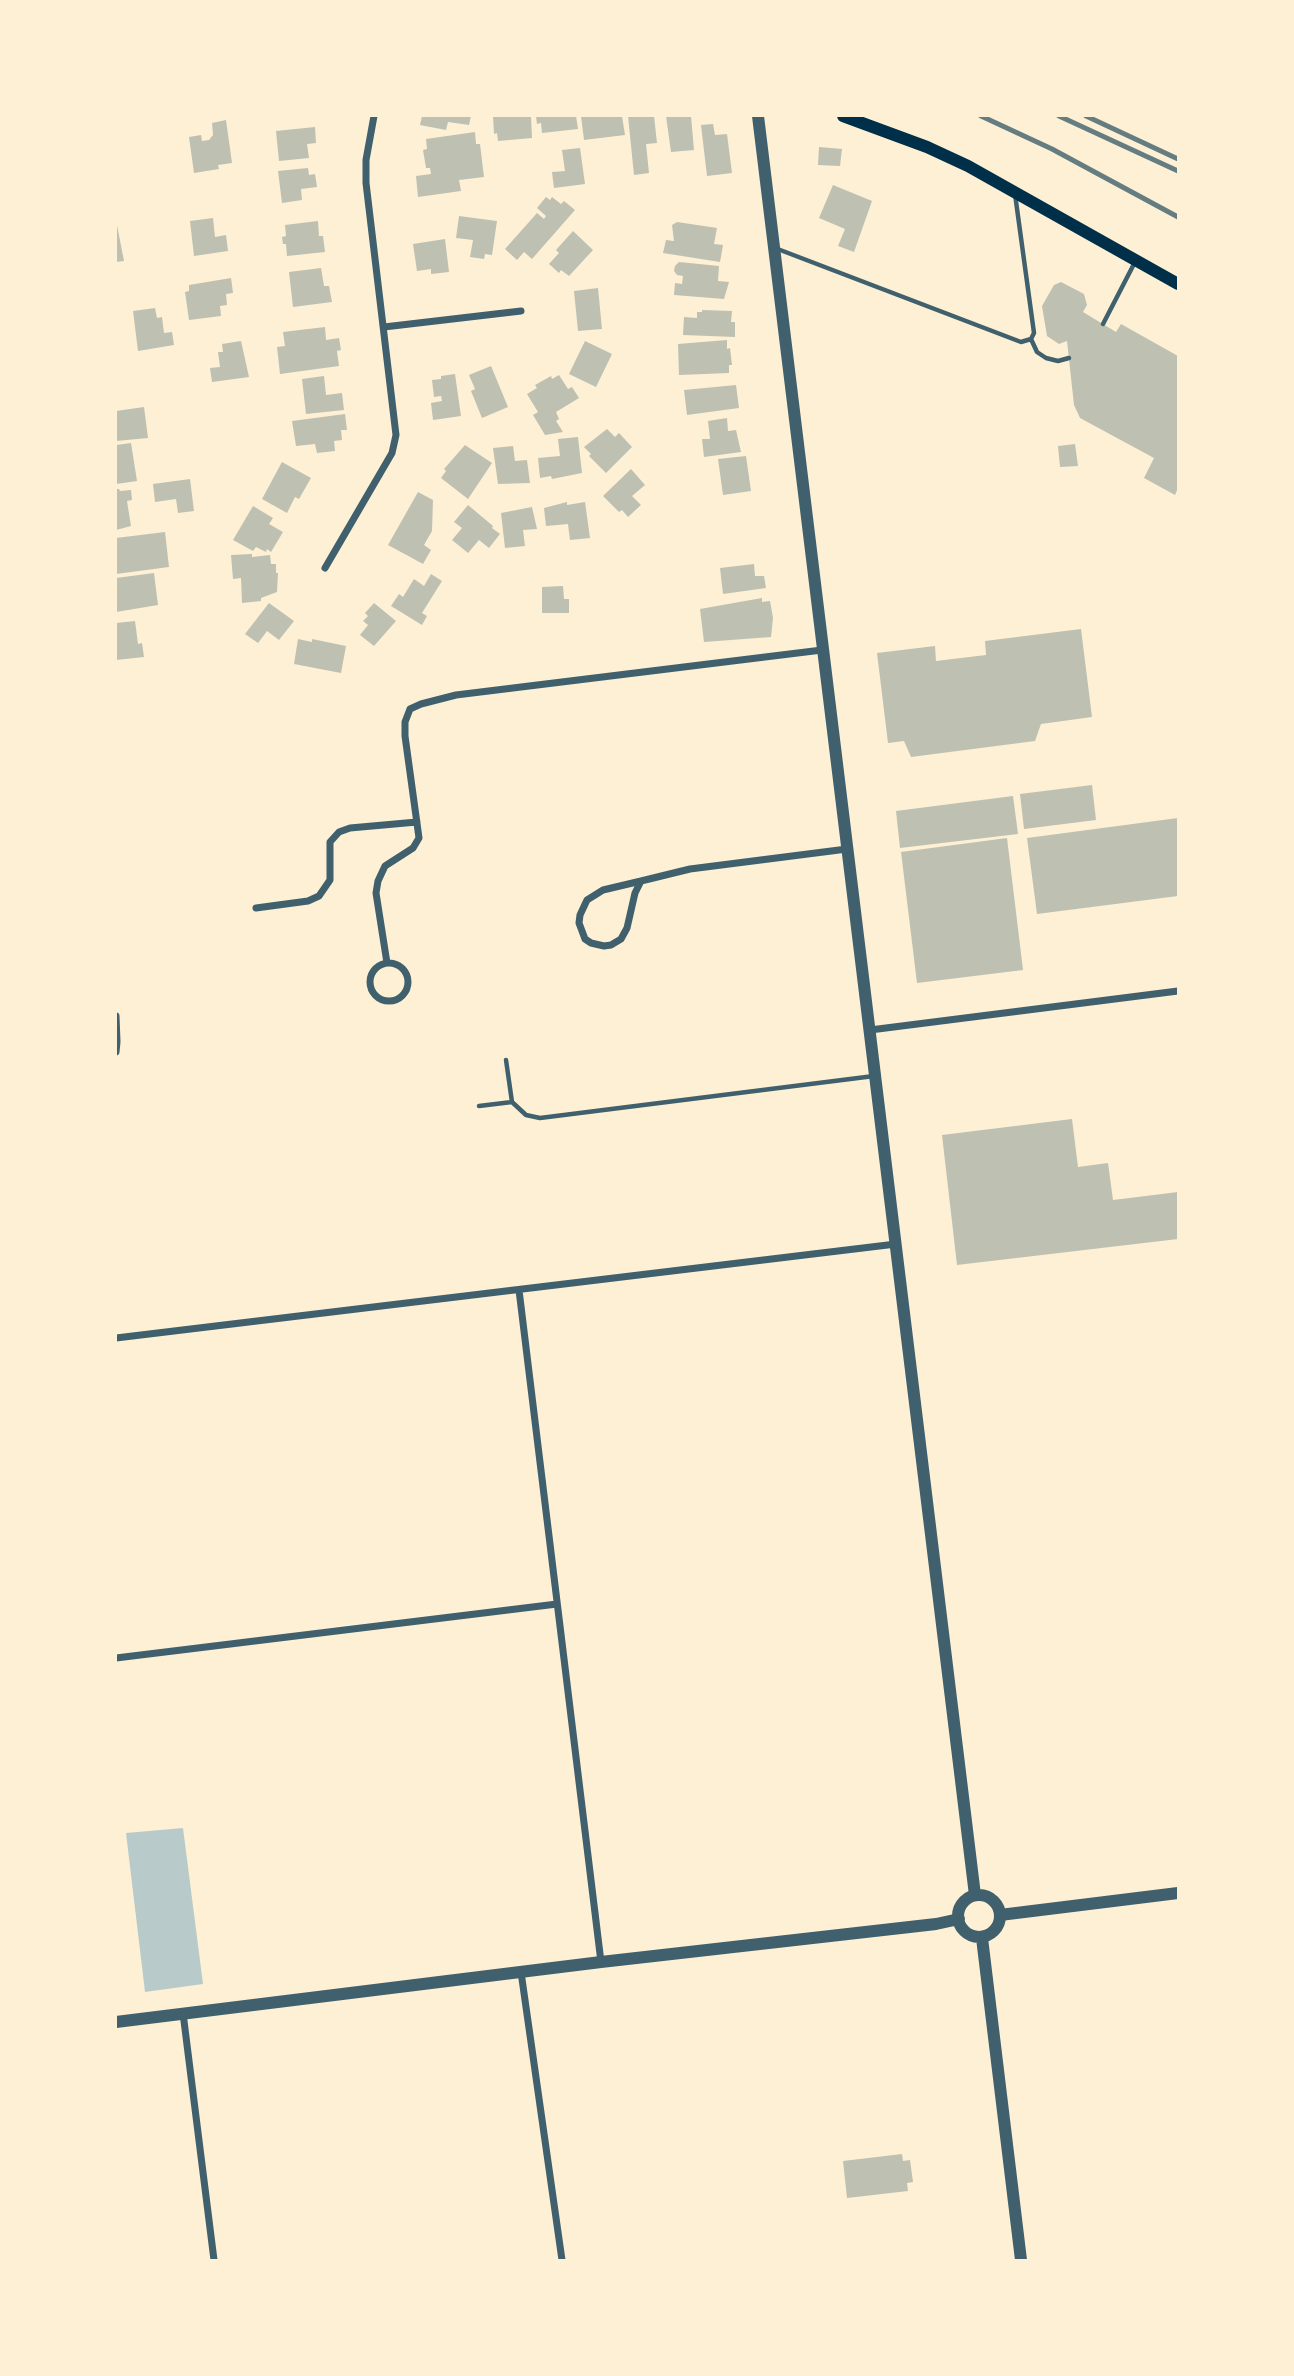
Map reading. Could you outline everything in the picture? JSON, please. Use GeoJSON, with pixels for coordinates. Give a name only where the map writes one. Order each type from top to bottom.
{"type":"FeatureCollection","features":[{"type":"Feature","properties":{"kind":"main road"},"geometry":{"type":"LineString","coordinates":[[844,116],[927,147],[968,166],[1178,284]]}},
{"type":"Feature","properties":{"kind":"street"},"geometry":{"type":"LineString","coordinates":[[325,568],[395,444],[396,424],[366,183],[366,160],[374,116]]}},
{"type":"Feature","properties":{"kind":"street"},"geometry":{"type":"LineString","coordinates":[[758,116],[975,1895]]}},
{"type":"Feature","properties":{"kind":"street"},"geometry":{"type":"LineString","coordinates":[[384,327],[521,311]]}},
{"type":"Feature","properties":{"kind":"street"},"geometry":{"type":"LineString","coordinates":[[387,963],[376,893],[385,866],[417,844],[417,822],[405,722],[406,714],[415,706],[456,695],[822,650]]}},
{"type":"Feature","properties":{"kind":"street"},"geometry":{"type":"LineString","coordinates":[[256,908],[319,897],[330,880],[330,842],[339,832],[350,828],[417,822]]}},
{"type":"Feature","properties":{"kind":"street"},"geometry":{"type":"LineString","coordinates":[[641,881],[621,939],[604,946],[585,939],[579,923],[580,915],[587,900],[603,890],[690,869],[847,849]]}},
{"type":"Feature","properties":{"kind":"street"},"geometry":{"type":"LineString","coordinates":[[387,963],[398,965],[409,979],[403,996],[392,1001],[375,996],[370,985],[372,973],[380,965],[387,963]]}},
{"type":"Feature","properties":{"kind":"street"},"geometry":{"type":"LineString","coordinates":[[870,1030],[1178,991]]}},
{"type":"Feature","properties":{"kind":"street"},"geometry":{"type":"LineString","coordinates":[[116,1016],[116,1052]]}},
{"type":"Feature","properties":{"kind":"street"},"geometry":{"type":"LineString","coordinates":[[116,1338],[896,1244]]}},
{"type":"Feature","properties":{"kind":"street"},"geometry":{"type":"LineString","coordinates":[[519,1290],[601,1962]]}},
{"type":"Feature","properties":{"kind":"street"},"geometry":{"type":"LineString","coordinates":[[116,1658],[557,1604]]}},
{"type":"Feature","properties":{"kind":"street"},"geometry":{"type":"LineString","coordinates":[[1000,1915],[1178,1893]]}},
{"type":"Feature","properties":{"kind":"street"},"geometry":{"type":"LineString","coordinates":[[975,1895],[991,1899],[1000,1915],[995,1930],[982,1938],[973,1937],[966,1932],[959,1919],[961,1906],[975,1895]]}},
{"type":"Feature","properties":{"kind":"street"},"geometry":{"type":"LineString","coordinates":[[116,2022],[936,1924],[959,1919]]}},
{"type":"Feature","properties":{"kind":"street"},"geometry":{"type":"LineString","coordinates":[[982,1938],[1021,2260]]}},
{"type":"Feature","properties":{"kind":"street"},"geometry":{"type":"LineString","coordinates":[[522,1972],[562,2260]]}},
{"type":"Feature","properties":{"kind":"street"},"geometry":{"type":"LineString","coordinates":[[183,2013],[214,2260]]}},
{"type":"Feature","properties":{"kind":"lane"},"geometry":{"type":"LineString","coordinates":[[774,247],[1021,342],[1031,339],[1034,333],[1015,192]]}},
{"type":"Feature","properties":{"kind":"lane"},"geometry":{"type":"LineString","coordinates":[[1103,324],[1137,260]]}},
{"type":"Feature","properties":{"kind":"lane"},"geometry":{"type":"LineString","coordinates":[[1031,339],[1037,352],[1046,358],[1058,361],[1069,358]]}},
{"type":"Feature","properties":{"kind":"lane"},"geometry":{"type":"LineString","coordinates":[[506,1060],[512,1102],[526,1115],[540,1118],[876,1075]]}},
{"type":"Feature","properties":{"kind":"lane"},"geometry":{"type":"LineString","coordinates":[[479,1106],[512,1102]]}},
{"type":"Feature","properties":{"kind":"shaded area"},"geometry":{"type":"Polygon","coordinates":[[[183,1828],[203,1984],[145,1992],[126,1833],[183,1828]]]}},
{"type":"Feature","properties":{"kind":"building"},"geometry":{"type":"Polygon","coordinates":[[[422,116],[471,116],[469,125],[448,122],[446,130],[420,125],[422,116]]]}},
{"type":"Feature","properties":{"kind":"building"},"geometry":{"type":"Polygon","coordinates":[[[493,116],[531,116],[532,138],[498,141],[497,133],[494,134],[493,116]]]}},
{"type":"Feature","properties":{"kind":"building"},"geometry":{"type":"Polygon","coordinates":[[[536,116],[576,116],[578,129],[542,133],[541,123],[537,124],[536,116]]]}},
{"type":"Feature","properties":{"kind":"building"},"geometry":{"type":"Polygon","coordinates":[[[581,116],[622,116],[625,135],[584,140],[581,116]]]}},
{"type":"Feature","properties":{"kind":"building"},"geometry":{"type":"Polygon","coordinates":[[[628,116],[654,116],[657,143],[646,144],[649,173],[634,175],[628,116]]]}},
{"type":"Feature","properties":{"kind":"building"},"geometry":{"type":"Polygon","coordinates":[[[666,116],[691,116],[694,150],[671,152],[666,116]]]}},
{"type":"Feature","properties":{"kind":"building"},"geometry":{"type":"Polygon","coordinates":[[[226,120],[232,163],[218,165],[219,169],[194,173],[189,137],[201,135],[202,141],[209,140],[213,135],[212,123],[226,120]]]}},
{"type":"Feature","properties":{"kind":"building"},"geometry":{"type":"Polygon","coordinates":[[[713,124],[715,135],[727,134],[732,173],[707,176],[701,125],[713,124]]]}},
{"type":"Feature","properties":{"kind":"building"},"geometry":{"type":"Polygon","coordinates":[[[315,127],[316,143],[307,144],[309,158],[279,161],[276,131],[315,127]]]}},
{"type":"Feature","properties":{"kind":"building"},"geometry":{"type":"Polygon","coordinates":[[[475,132],[476,144],[480,144],[484,177],[459,180],[461,191],[418,197],[416,176],[431,174],[430,168],[426,168],[423,150],[427,149],[426,139],[475,132]]]}},
{"type":"Feature","properties":{"kind":"building"},"geometry":{"type":"Polygon","coordinates":[[[819,147],[842,149],[840,166],[818,165],[819,147]]]}},
{"type":"Feature","properties":{"kind":"building"},"geometry":{"type":"Polygon","coordinates":[[[580,148],[585,184],[554,188],[552,172],[565,171],[562,150],[580,148]]]}},
{"type":"Feature","properties":{"kind":"building"},"geometry":{"type":"Polygon","coordinates":[[[308,168],[309,175],[315,174],[317,187],[301,189],[302,200],[282,203],[278,171],[308,168]]]}},
{"type":"Feature","properties":{"kind":"building"},"geometry":{"type":"Polygon","coordinates":[[[833,185],[872,201],[854,252],[838,246],[845,229],[819,218],[833,185]]]}},
{"type":"Feature","properties":{"kind":"building"},"geometry":{"type":"Polygon","coordinates":[[[546,197],[550,200],[552,197],[561,204],[564,201],[575,210],[532,259],[524,252],[517,260],[505,249],[537,213],[544,219],[546,216],[537,208],[546,197]]]}},
{"type":"Feature","properties":{"kind":"building"},"geometry":{"type":"Polygon","coordinates":[[[459,216],[497,221],[492,255],[485,254],[484,259],[470,257],[473,240],[456,238],[459,216]]]}},
{"type":"Feature","properties":{"kind":"building"},"geometry":{"type":"Polygon","coordinates":[[[213,218],[215,237],[226,235],[228,251],[194,256],[190,221],[213,218]]]}},
{"type":"Feature","properties":{"kind":"building"},"geometry":{"type":"Polygon","coordinates":[[[116,220],[124,261],[116,262],[116,220]]]}},
{"type":"Feature","properties":{"kind":"building"},"geometry":{"type":"Polygon","coordinates":[[[318,221],[319,236],[323,236],[325,252],[287,256],[282,237],[286,236],[285,225],[318,221]]]}},
{"type":"Feature","properties":{"kind":"building"},"geometry":{"type":"Polygon","coordinates":[[[677,222],[717,228],[714,244],[723,245],[720,262],[663,253],[666,240],[674,241],[672,225],[677,222]]]}},
{"type":"Feature","properties":{"kind":"building"},"geometry":{"type":"Polygon","coordinates":[[[573,231],[593,250],[569,276],[561,270],[559,273],[549,264],[559,253],[556,250],[573,231]]]}},
{"type":"Feature","properties":{"kind":"building"},"geometry":{"type":"Polygon","coordinates":[[[445,239],[449,272],[431,274],[431,269],[417,271],[413,244],[445,239]]]}},
{"type":"Feature","properties":{"kind":"building"},"geometry":{"type":"Polygon","coordinates":[[[679,262],[719,266],[718,281],[729,282],[724,299],[674,295],[675,283],[682,284],[683,276],[674,271],[679,262]]]}},
{"type":"Feature","properties":{"kind":"building"},"geometry":{"type":"Polygon","coordinates":[[[321,268],[324,286],[329,286],[332,302],[293,307],[289,272],[321,268]]]}},
{"type":"Feature","properties":{"kind":"building"},"geometry":{"type":"Polygon","coordinates":[[[231,278],[233,293],[226,294],[227,305],[220,306],[221,316],[189,320],[185,292],[189,291],[189,285],[231,278]]]}},
{"type":"Feature","properties":{"kind":"building"},"geometry":{"type":"Polygon","coordinates":[[[1061,282],[1084,294],[1087,305],[1083,312],[1116,332],[1121,324],[1178,356],[1178,488],[1175,495],[1144,478],[1154,458],[1080,418],[1074,405],[1067,341],[1059,344],[1047,336],[1042,306],[1054,285],[1061,282]]]}},
{"type":"Feature","properties":{"kind":"building"},"geometry":{"type":"Polygon","coordinates":[[[598,288],[602,329],[578,331],[574,291],[598,288]]]}},
{"type":"Feature","properties":{"kind":"building"},"geometry":{"type":"Polygon","coordinates":[[[155,308],[157,318],[162,317],[164,333],[172,332],[174,345],[138,351],[133,311],[155,308]]]}},
{"type":"Feature","properties":{"kind":"building"},"geometry":{"type":"Polygon","coordinates":[[[732,311],[731,322],[735,322],[735,337],[683,335],[684,317],[697,318],[697,312],[732,311]]]}},
{"type":"Feature","properties":{"kind":"building"},"geometry":{"type":"Polygon","coordinates":[[[325,327],[326,340],[339,338],[339,366],[280,374],[277,347],[285,346],[283,332],[325,327]]]}},
{"type":"Feature","properties":{"kind":"building"},"geometry":{"type":"Polygon","coordinates":[[[727,340],[732,365],[729,365],[729,373],[679,375],[678,344],[727,340]]]}},
{"type":"Feature","properties":{"kind":"building"},"geometry":{"type":"Polygon","coordinates":[[[241,341],[249,377],[212,382],[210,368],[220,367],[218,352],[223,352],[222,344],[241,341]]]}},
{"type":"Feature","properties":{"kind":"building"},"geometry":{"type":"Polygon","coordinates":[[[585,341],[612,354],[596,387],[569,374],[585,341]]]}},
{"type":"Feature","properties":{"kind":"building"},"geometry":{"type":"Polygon","coordinates":[[[491,366],[508,407],[482,418],[471,391],[475,389],[469,375],[491,366]]]}},
{"type":"Feature","properties":{"kind":"building"},"geometry":{"type":"Polygon","coordinates":[[[455,374],[461,416],[433,420],[431,403],[442,401],[441,396],[434,397],[432,380],[455,374]]]}},
{"type":"Feature","properties":{"kind":"building"},"geometry":{"type":"Polygon","coordinates":[[[559,375],[568,389],[572,387],[579,398],[556,412],[559,419],[556,421],[563,432],[545,435],[533,415],[538,412],[527,394],[537,388],[535,385],[551,376],[552,379],[559,375]]]}},
{"type":"Feature","properties":{"kind":"building"},"geometry":{"type":"Polygon","coordinates":[[[324,376],[326,395],[342,393],[344,410],[306,414],[302,379],[324,376]]]}},
{"type":"Feature","properties":{"kind":"building"},"geometry":{"type":"Polygon","coordinates":[[[736,385],[739,408],[687,415],[684,390],[736,385]]]}},
{"type":"Feature","properties":{"kind":"building"},"geometry":{"type":"Polygon","coordinates":[[[144,407],[148,438],[116,441],[116,411],[144,407]]]}},
{"type":"Feature","properties":{"kind":"building"},"geometry":{"type":"Polygon","coordinates":[[[345,414],[347,430],[341,430],[342,440],[334,441],[335,451],[317,453],[315,444],[296,446],[292,421],[345,414]]]}},
{"type":"Feature","properties":{"kind":"building"},"geometry":{"type":"Polygon","coordinates":[[[727,418],[728,431],[736,430],[741,452],[704,457],[702,439],[710,439],[708,421],[727,418]]]}},
{"type":"Feature","properties":{"kind":"building"},"geometry":{"type":"Polygon","coordinates":[[[607,429],[615,437],[619,433],[632,447],[606,473],[584,447],[607,429]]]}},
{"type":"Feature","properties":{"kind":"building"},"geometry":{"type":"Polygon","coordinates":[[[578,437],[582,473],[552,479],[551,476],[540,478],[538,458],[560,456],[558,439],[578,437]]]}},
{"type":"Feature","properties":{"kind":"building"},"geometry":{"type":"Polygon","coordinates":[[[131,443],[137,481],[116,484],[116,445],[131,443]]]}},
{"type":"Feature","properties":{"kind":"building"},"geometry":{"type":"Polygon","coordinates":[[[1075,444],[1078,466],[1060,467],[1058,446],[1075,444]]]}},
{"type":"Feature","properties":{"kind":"building"},"geometry":{"type":"Polygon","coordinates":[[[465,445],[492,463],[468,499],[441,478],[446,471],[444,469],[465,445]]]}},
{"type":"Feature","properties":{"kind":"building"},"geometry":{"type":"Polygon","coordinates":[[[513,446],[515,461],[527,460],[530,483],[498,484],[493,448],[513,446]]]}},
{"type":"Feature","properties":{"kind":"building"},"geometry":{"type":"Polygon","coordinates":[[[746,456],[751,491],[723,495],[718,459],[746,456]]]}},
{"type":"Feature","properties":{"kind":"building"},"geometry":{"type":"Polygon","coordinates":[[[282,462],[311,478],[299,499],[295,497],[287,513],[262,499],[282,462]]]}},
{"type":"Feature","properties":{"kind":"building"},"geometry":{"type":"Polygon","coordinates":[[[631,469],[645,485],[632,496],[641,505],[628,517],[603,496],[631,469]]]}},
{"type":"Feature","properties":{"kind":"building"},"geometry":{"type":"Polygon","coordinates":[[[190,479],[194,511],[178,513],[176,499],[155,502],[153,484],[190,479]]]}},
{"type":"Feature","properties":{"kind":"building"},"geometry":{"type":"Polygon","coordinates":[[[116,489],[131,490],[132,500],[127,501],[131,526],[116,530],[116,489]]]}},
{"type":"Feature","properties":{"kind":"building"},"geometry":{"type":"Polygon","coordinates":[[[418,492],[433,500],[432,531],[424,545],[431,550],[423,564],[388,545],[418,492]]]}},
{"type":"Feature","properties":{"kind":"building"},"geometry":{"type":"Polygon","coordinates":[[[567,502],[567,505],[585,502],[590,538],[570,540],[568,524],[546,526],[544,508],[567,502]]]}},
{"type":"Feature","properties":{"kind":"building"},"geometry":{"type":"Polygon","coordinates":[[[468,505],[500,534],[489,548],[479,540],[468,553],[452,540],[462,528],[454,522],[468,505]]]}},
{"type":"Feature","properties":{"kind":"building"},"geometry":{"type":"Polygon","coordinates":[[[253,506],[273,518],[269,524],[283,532],[271,552],[256,547],[253,551],[233,540],[253,506]]]}},
{"type":"Feature","properties":{"kind":"building"},"geometry":{"type":"Polygon","coordinates":[[[532,507],[537,529],[523,530],[525,546],[505,548],[501,513],[532,507]]]}},
{"type":"Feature","properties":{"kind":"building"},"geometry":{"type":"Polygon","coordinates":[[[165,532],[169,567],[116,574],[116,538],[165,532]]]}},
{"type":"Feature","properties":{"kind":"building"},"geometry":{"type":"Polygon","coordinates":[[[252,554],[252,557],[270,555],[271,564],[276,564],[277,592],[261,598],[261,601],[242,603],[241,578],[233,579],[231,555],[252,554]]]}},
{"type":"Feature","properties":{"kind":"building"},"geometry":{"type":"Polygon","coordinates":[[[754,564],[755,576],[764,576],[766,588],[723,594],[720,568],[754,564]]]}},
{"type":"Feature","properties":{"kind":"building"},"geometry":{"type":"Polygon","coordinates":[[[154,573],[158,605],[116,612],[116,578],[154,573]]]}},
{"type":"Feature","properties":{"kind":"building"},"geometry":{"type":"Polygon","coordinates":[[[431,574],[442,581],[422,613],[427,616],[422,625],[391,606],[399,594],[403,597],[414,579],[424,586],[431,574]]]}},
{"type":"Feature","properties":{"kind":"building"},"geometry":{"type":"Polygon","coordinates":[[[563,586],[564,599],[569,599],[569,613],[542,613],[542,587],[563,586]]]}},
{"type":"Feature","properties":{"kind":"building"},"geometry":{"type":"Polygon","coordinates":[[[762,598],[762,602],[770,601],[773,618],[771,637],[704,642],[700,609],[762,598]]]}},
{"type":"Feature","properties":{"kind":"building"},"geometry":{"type":"Polygon","coordinates":[[[269,603],[294,621],[279,640],[267,631],[258,643],[245,634],[269,603]]]}},
{"type":"Feature","properties":{"kind":"building"},"geometry":{"type":"Polygon","coordinates":[[[374,603],[396,621],[374,646],[360,635],[368,625],[363,621],[368,616],[365,613],[374,603]]]}},
{"type":"Feature","properties":{"kind":"building"},"geometry":{"type":"Polygon","coordinates":[[[135,621],[138,644],[142,643],[144,657],[116,660],[116,623],[135,621]]]}},
{"type":"Feature","properties":{"kind":"building"},"geometry":{"type":"Polygon","coordinates":[[[1081,629],[1092,717],[1041,724],[1035,741],[911,757],[904,741],[888,743],[877,653],[935,646],[936,661],[986,655],[985,641],[1081,629]]]}},
{"type":"Feature","properties":{"kind":"building"},"geometry":{"type":"Polygon","coordinates":[[[298,639],[346,646],[341,673],[294,664],[298,639]]]}},
{"type":"Feature","properties":{"kind":"building"},"geometry":{"type":"Polygon","coordinates":[[[1092,785],[1096,820],[1024,829],[1020,794],[1092,785]]]}},
{"type":"Feature","properties":{"kind":"building"},"geometry":{"type":"Polygon","coordinates":[[[1013,796],[1018,834],[900,848],[896,811],[1013,796]]]}},
{"type":"Feature","properties":{"kind":"building"},"geometry":{"type":"Polygon","coordinates":[[[1178,818],[1178,896],[1037,914],[1027,838],[1178,818]]]}},
{"type":"Feature","properties":{"kind":"building"},"geometry":{"type":"Polygon","coordinates":[[[1007,838],[1023,970],[917,983],[901,852],[1007,838]]]}},
{"type":"Feature","properties":{"kind":"building"},"geometry":{"type":"Polygon","coordinates":[[[1072,1119],[1078,1167],[1108,1163],[1113,1200],[1178,1192],[1178,1239],[957,1265],[942,1135],[1072,1119]]]}},
{"type":"Feature","properties":{"kind":"building"},"geometry":{"type":"Polygon","coordinates":[[[902,2154],[903,2161],[910,2160],[913,2182],[907,2183],[908,2191],[847,2198],[843,2161],[902,2154]]]}},
{"type":"Feature","properties":{"kind":"railway"},"geometry":{"type":"LineString","coordinates":[[981,116],[1052,149],[1178,217]]}},
{"type":"Feature","properties":{"kind":"railway"},"geometry":{"type":"LineString","coordinates":[[1059,116],[1178,171]]}},
{"type":"Feature","properties":{"kind":"railway"},"geometry":{"type":"LineString","coordinates":[[1086,116],[1178,159]]}}]}
